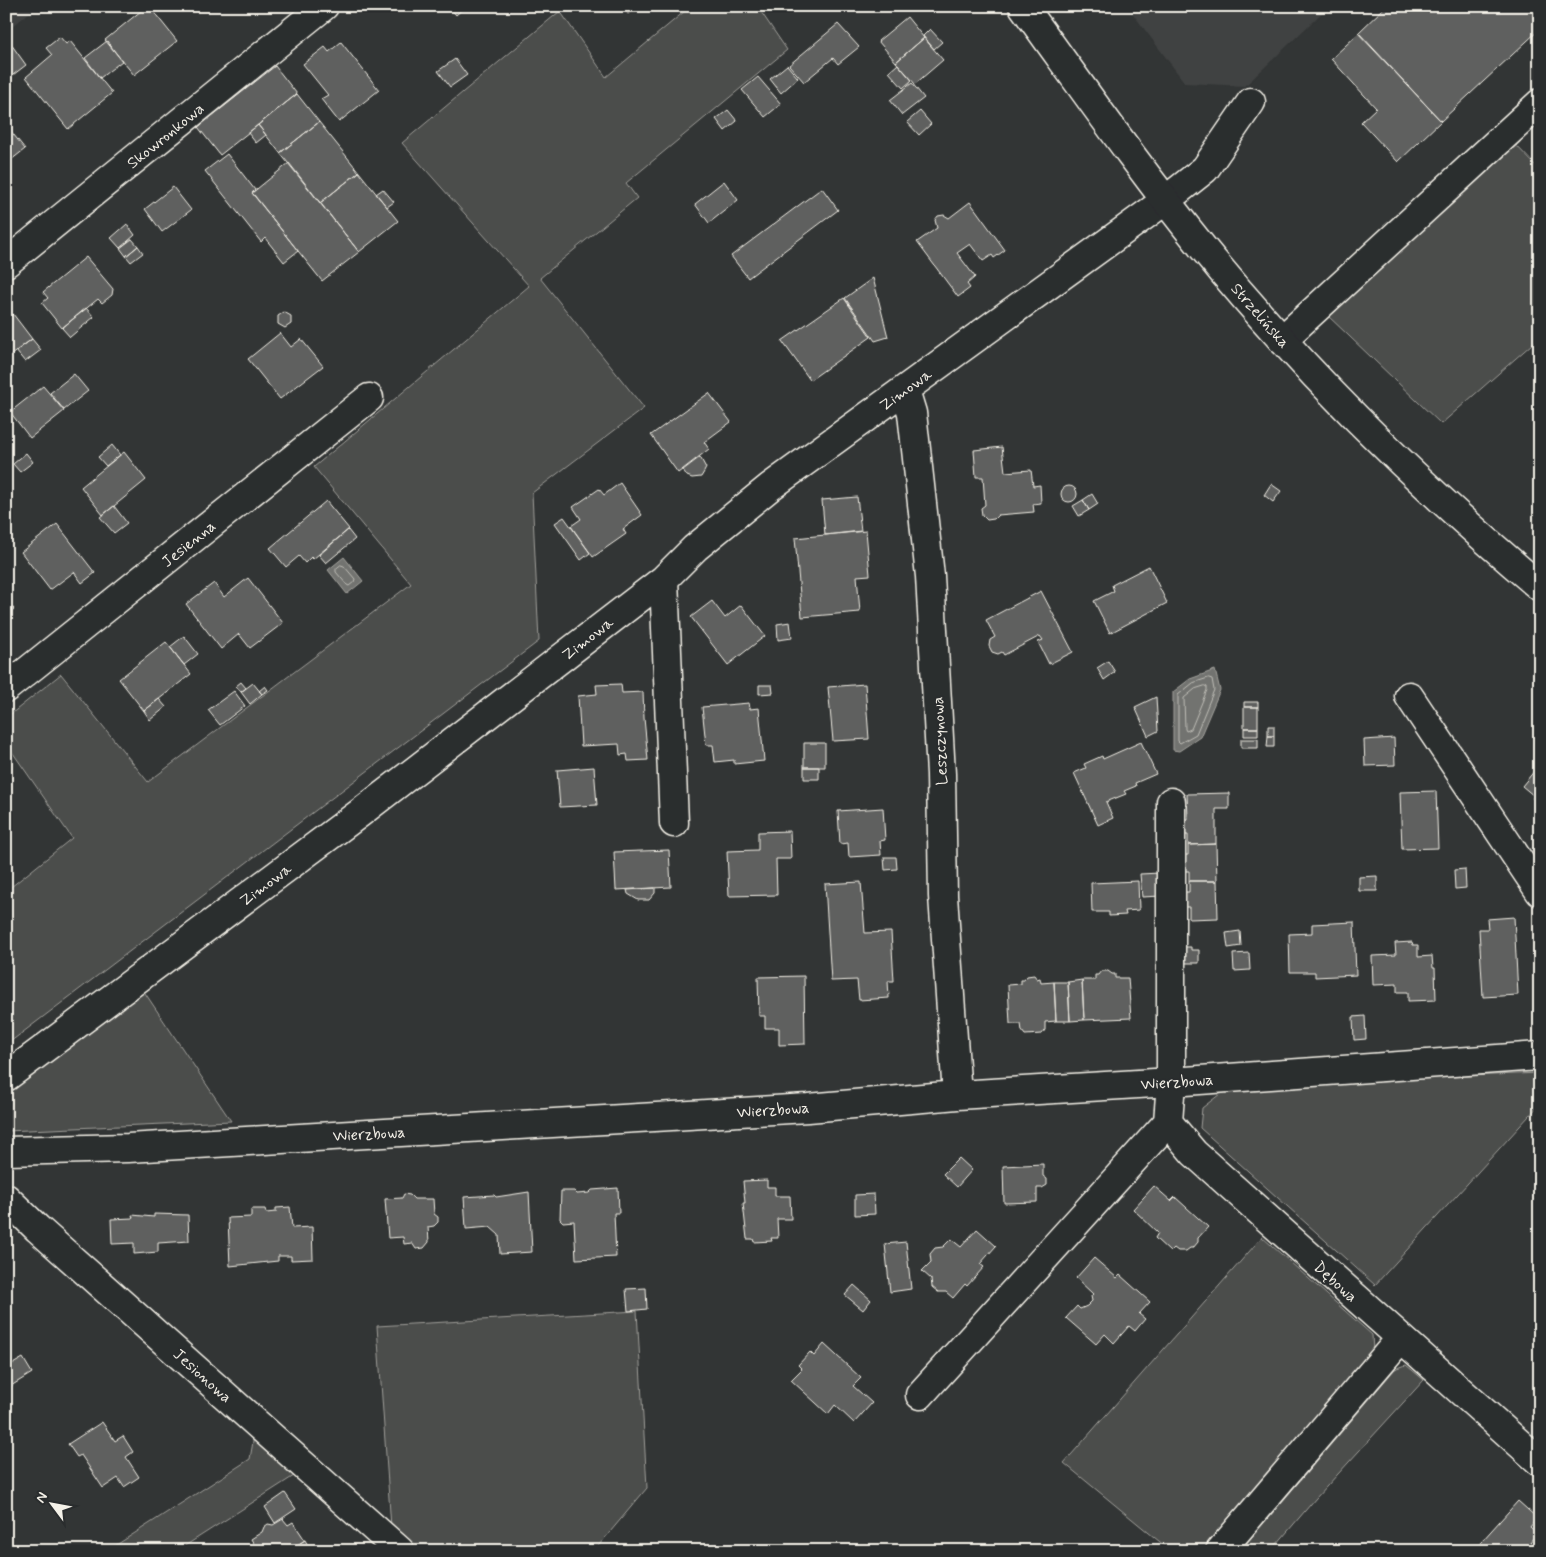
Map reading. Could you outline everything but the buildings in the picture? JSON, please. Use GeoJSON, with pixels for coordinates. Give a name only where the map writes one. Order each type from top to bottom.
{"type":"FeatureCollection","features":[{"type":"Feature","properties":{"kind":"street","name":"Skowronkowa"},"geometry":{"type":"LineString","coordinates":[[6,263],[324,6]]}},
{"type":"Feature","properties":{"kind":"street","name":"Strzelińska"},"geometry":{"type":"LineString","coordinates":[[1022,6],[1203,248],[1282,340],[1346,409],[1493,548],[1540,587]]}},
{"type":"Feature","properties":{"kind":"street","name":"Zimowa"},"geometry":{"type":"LineString","coordinates":[[6,1077],[360,813],[664,579],[695,548],[770,487],[1166,200],[1205,169],[1251,102]]}},
{"type":"Feature","properties":{"kind":"street"},"geometry":{"type":"LineString","coordinates":[[1282,340],[1540,102]]}},
{"type":"Feature","properties":{"kind":"street","name":"Leszczynowa"},"geometry":{"type":"LineString","coordinates":[[905,390],[912,413],[930,576],[941,774],[943,896],[957,1095]]}},
{"type":"Feature","properties":{"kind":"street","name":"Jesienna"},"geometry":{"type":"LineString","coordinates":[[6,688],[369,398]]}},
{"type":"Feature","properties":{"kind":"street"},"geometry":{"type":"LineString","coordinates":[[664,579],[674,823]]}},
{"type":"Feature","properties":{"kind":"street"},"geometry":{"type":"LineString","coordinates":[[1409,696],[1540,892]]}},
{"type":"Feature","properties":{"kind":"street"},"geometry":{"type":"LineString","coordinates":[[920,1395],[1168,1122],[1171,1082],[1170,802]]}},
{"type":"Feature","properties":{"kind":"street","name":"Wierzbowa"},"geometry":{"type":"LineString","coordinates":[[6,1151],[128,1148],[788,1109],[957,1095],[1540,1056]]}},
{"type":"Feature","properties":{"kind":"street","name":"Dębowa"},"geometry":{"type":"LineString","coordinates":[[1168,1122],[1194,1153],[1540,1462]]}},
{"type":"Feature","properties":{"kind":"street","name":"Jesionowa"},"geometry":{"type":"LineString","coordinates":[[6,1198],[38,1229],[400,1551]]}},
{"type":"Feature","properties":{"kind":"street"},"geometry":{"type":"LineString","coordinates":[[1220,1551],[1400,1338]]}},
{"type":"Feature","properties":{"kind":"shaded area"},"geometry":{"type":"Polygon","coordinates":[[[6,6],[37,6],[6,32],[6,6]]]}},
{"type":"Feature","properties":{"kind":"shaded area"},"geometry":{"type":"Polygon","coordinates":[[[691,6],[757,6],[787,50],[626,183],[637,198],[540,278],[644,408],[532,493],[539,641],[6,1045],[6,891],[72,838],[6,743],[6,718],[61,674],[148,782],[411,584],[314,467],[529,286],[402,143],[560,11],[606,77],[691,6]]]}},
{"type":"Feature","properties":{"kind":"shaded area"},"geometry":{"type":"Polygon","coordinates":[[[1127,6],[1329,6],[1245,86],[1185,83],[1127,6]]]}},
{"type":"Feature","properties":{"kind":"shaded area"},"geometry":{"type":"Polygon","coordinates":[[[1513,142],[1540,170],[1540,337],[1441,424],[1326,314],[1513,142]]]}},
{"type":"Feature","properties":{"kind":"shaded area"},"geometry":{"type":"Polygon","coordinates":[[[143,990],[231,1121],[6,1131],[6,1093],[143,990]]]}},
{"type":"Feature","properties":{"kind":"shaded area"},"geometry":{"type":"Polygon","coordinates":[[[1540,1073],[1540,1104],[1375,1285],[1200,1128],[1202,1108],[1220,1094],[1259,1085],[1540,1073]]]}},
{"type":"Feature","properties":{"kind":"shaded area"},"geometry":{"type":"Polygon","coordinates":[[[1262,1237],[1372,1335],[1373,1351],[1203,1551],[1171,1551],[1064,1463],[1262,1237]]]}},
{"type":"Feature","properties":{"kind":"shaded area"},"geometry":{"type":"Polygon","coordinates":[[[637,1311],[647,1488],[594,1551],[417,1551],[391,1527],[377,1326],[637,1311]]]}},
{"type":"Feature","properties":{"kind":"shaded area"},"geometry":{"type":"Polygon","coordinates":[[[1406,1365],[1424,1380],[1316,1498],[1271,1551],[1240,1551],[1395,1369],[1406,1365]]]}},
{"type":"Feature","properties":{"kind":"shaded area"},"geometry":{"type":"Polygon","coordinates":[[[254,1436],[297,1474],[177,1551],[107,1551],[250,1459],[254,1436]]]}},
{"type":"Feature","properties":{"kind":"water"},"geometry":{"type":"Polygon","coordinates":[[[344,557],[363,581],[347,594],[328,570],[344,557]]]}},
{"type":"Feature","properties":{"kind":"water"},"geometry":{"type":"Polygon","coordinates":[[[1215,670],[1220,690],[1200,737],[1179,751],[1173,750],[1173,692],[1190,679],[1215,670]]]}}]}
